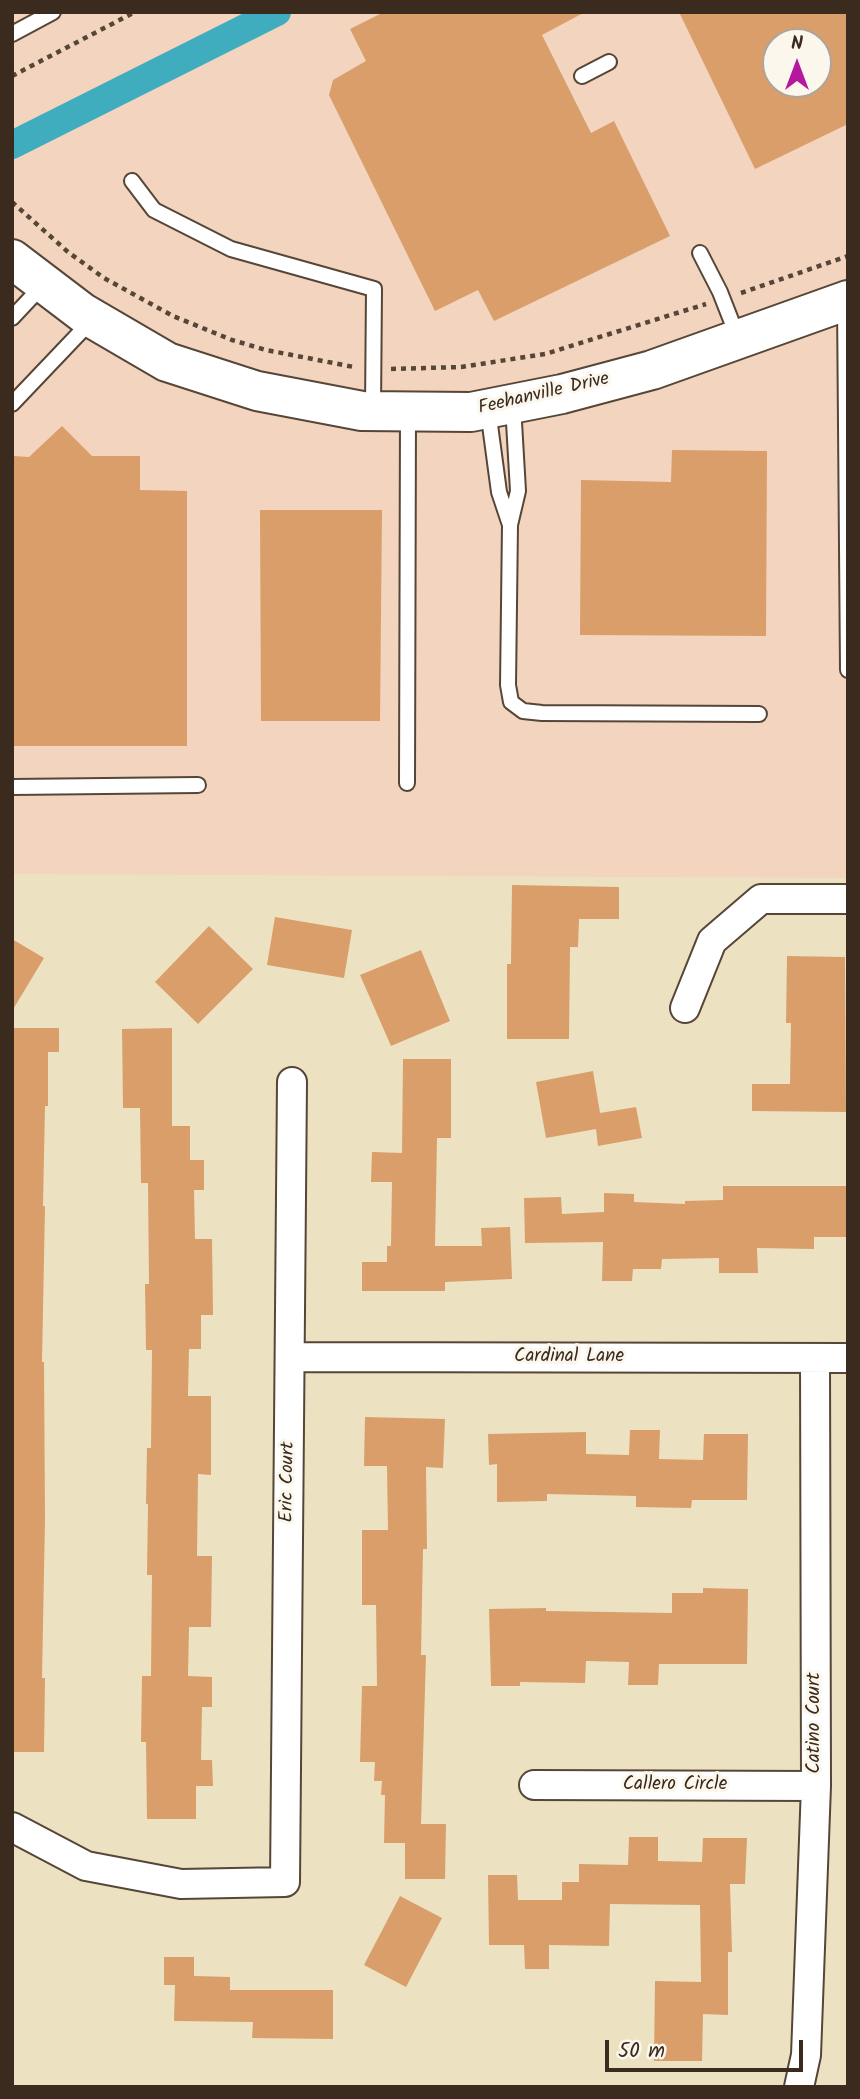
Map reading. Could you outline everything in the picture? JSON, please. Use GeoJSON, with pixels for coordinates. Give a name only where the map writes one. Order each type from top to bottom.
{"type":"FeatureCollection","features":[{"type":"Feature","properties":{"kind":"street","name":"Feehanville Drive"},"geometry":{"type":"LineString","coordinates":[[12,259],[93,319],[167,362],[257,391],[391,411],[471,412],[562,394],[652,370],[846,300]]}},
{"type":"Feature","properties":{"kind":"street"},"geometry":{"type":"LineString","coordinates":[[685,1008],[712,941],[761,899],[848,899]]}},
{"type":"Feature","properties":{"kind":"street","name":"Eric Court"},"geometry":{"type":"LineString","coordinates":[[12,1827],[86,1866],[181,1884],[285,1882],[292,1082]]}},
{"type":"Feature","properties":{"kind":"street","name":"Cardinal Lane"},"geometry":{"type":"LineString","coordinates":[[290,1357],[848,1358]]}},
{"type":"Feature","properties":{"kind":"street","name":"Catino Court"},"geometry":{"type":"LineString","coordinates":[[799,2087],[806,2055],[816,1786],[815,1358]]}},
{"type":"Feature","properties":{"kind":"street","name":"Callero Circle"},"geometry":{"type":"LineString","coordinates":[[534,1786],[816,1786]]}},
{"type":"Feature","properties":{"kind":"lane"},"geometry":{"type":"LineString","coordinates":[[12,34],[53,12]]}},
{"type":"Feature","properties":{"kind":"lane"},"geometry":{"type":"LineString","coordinates":[[582,76],[609,62]]}},
{"type":"Feature","properties":{"kind":"lane"},"geometry":{"type":"LineString","coordinates":[[132,181],[154,210],[231,249],[374,289],[373,368],[391,411],[407,783]]}},
{"type":"Feature","properties":{"kind":"lane"},"geometry":{"type":"LineString","coordinates":[[700,253],[738,339]]}},
{"type":"Feature","properties":{"kind":"lane"},"geometry":{"type":"LineString","coordinates":[[12,318],[44,284]]}},
{"type":"Feature","properties":{"kind":"lane"},"geometry":{"type":"LineString","coordinates":[[846,300],[848,670]]}},
{"type":"Feature","properties":{"kind":"lane"},"geometry":{"type":"LineString","coordinates":[[12,404],[93,319]]}},
{"type":"Feature","properties":{"kind":"lane"},"geometry":{"type":"LineString","coordinates":[[501,406],[499,492],[510,525]]}},
{"type":"Feature","properties":{"kind":"lane"},"geometry":{"type":"LineString","coordinates":[[501,406],[518,491],[510,525],[508,694],[511,702],[523,711],[542,713],[759,714]]}},
{"type":"Feature","properties":{"kind":"lane"},"geometry":{"type":"LineString","coordinates":[[12,787],[198,785]]}},
{"type":"Feature","properties":{"kind":"path"},"geometry":{"type":"LineString","coordinates":[[12,76],[135,12]]}},
{"type":"Feature","properties":{"kind":"path"},"geometry":{"type":"LineString","coordinates":[[12,201],[77,259],[116,285],[173,316],[232,340],[266,350],[321,362],[373,368],[461,367],[545,354],[722,299],[848,256]]}},
{"type":"Feature","properties":{"kind":"shaded area"},"geometry":{"type":"Polygon","coordinates":[[[12,12],[848,12],[848,878],[12,874],[12,12]]]}},
{"type":"Feature","properties":{"kind":"building"},"geometry":{"type":"Polygon","coordinates":[[[384,12],[585,12],[542,35],[591,133],[614,121],[670,236],[494,321],[478,290],[435,311],[329,95],[333,80],[366,61],[350,29],[384,12]]]}},
{"type":"Feature","properties":{"kind":"building"},"geometry":{"type":"Polygon","coordinates":[[[679,12],[848,12],[848,124],[755,169],[679,12]]]}},
{"type":"Feature","properties":{"kind":"building"},"geometry":{"type":"Polygon","coordinates":[[[62,426],[92,456],[140,456],[140,490],[187,491],[187,746],[12,746],[12,456],[29,457],[62,426]]]}},
{"type":"Feature","properties":{"kind":"building"},"geometry":{"type":"Polygon","coordinates":[[[672,450],[767,451],[766,636],[580,635],[581,480],[671,482],[672,450]]]}},
{"type":"Feature","properties":{"kind":"building"},"geometry":{"type":"Polygon","coordinates":[[[260,510],[382,510],[380,721],[261,721],[260,510]]]}},
{"type":"Feature","properties":{"kind":"building"},"geometry":{"type":"Polygon","coordinates":[[[512,885],[619,887],[619,919],[579,919],[578,947],[570,947],[569,1039],[507,1039],[507,964],[511,964],[512,885]]]}},
{"type":"Feature","properties":{"kind":"building"},"geometry":{"type":"Polygon","coordinates":[[[275,917],[352,930],[344,978],[267,965],[275,917]]]}},
{"type":"Feature","properties":{"kind":"building"},"geometry":{"type":"Polygon","coordinates":[[[209,926],[253,969],[198,1024],[155,982],[209,926]]]}},
{"type":"Feature","properties":{"kind":"building"},"geometry":{"type":"Polygon","coordinates":[[[12,939],[44,958],[12,1011],[12,939]]]}},
{"type":"Feature","properties":{"kind":"building"},"geometry":{"type":"Polygon","coordinates":[[[421,950],[450,1021],[391,1046],[360,975],[421,950]]]}},
{"type":"Feature","properties":{"kind":"building"},"geometry":{"type":"Polygon","coordinates":[[[787,956],[845,957],[846,1112],[752,1111],[752,1084],[790,1084],[791,1023],[786,1023],[787,956]]]}},
{"type":"Feature","properties":{"kind":"building"},"geometry":{"type":"Polygon","coordinates":[[[12,1028],[59,1028],[59,1052],[48,1052],[48,1106],[45,1106],[42,1362],[45,1519],[42,1678],[45,1678],[44,1752],[12,1752],[12,1028]]]}},
{"type":"Feature","properties":{"kind":"building"},"geometry":{"type":"Polygon","coordinates":[[[172,1028],[172,1126],[190,1126],[190,1160],[204,1160],[204,1190],[194,1190],[195,1239],[212,1239],[213,1315],[201,1315],[201,1349],[189,1349],[188,1396],[211,1396],[211,1475],[198,1474],[197,1556],[212,1556],[211,1627],[189,1627],[188,1676],[212,1677],[212,1707],[202,1707],[201,1760],[212,1760],[213,1786],[196,1786],[196,1819],[147,1819],[146,1742],[141,1742],[142,1676],[151,1676],[152,1575],[147,1575],[146,1504],[147,1448],[151,1448],[152,1350],[146,1350],[145,1284],[149,1284],[148,1183],[141,1183],[140,1108],[123,1108],[122,1029],[172,1028]]]}},
{"type":"Feature","properties":{"kind":"building"},"geometry":{"type":"Polygon","coordinates":[[[403,1059],[451,1059],[451,1138],[437,1138],[435,1246],[482,1246],[481,1228],[510,1227],[512,1279],[445,1282],[445,1291],[362,1291],[362,1262],[387,1262],[387,1246],[391,1246],[392,1182],[371,1182],[372,1152],[402,1153],[403,1059]]]}},
{"type":"Feature","properties":{"kind":"building"},"geometry":{"type":"Polygon","coordinates":[[[593,1071],[600,1113],[636,1107],[642,1138],[598,1146],[596,1129],[546,1138],[536,1082],[593,1071]]]}},
{"type":"Feature","properties":{"kind":"building"},"geometry":{"type":"Polygon","coordinates":[[[723,1186],[848,1186],[848,1237],[814,1237],[814,1249],[757,1248],[758,1273],[719,1273],[719,1258],[662,1259],[661,1269],[633,1269],[632,1281],[602,1281],[603,1242],[525,1243],[524,1198],[561,1197],[562,1214],[604,1212],[604,1193],[634,1194],[634,1202],[685,1204],[685,1201],[723,1200],[723,1186]]]}},
{"type":"Feature","properties":{"kind":"building"},"geometry":{"type":"Polygon","coordinates":[[[365,1417],[445,1419],[443,1468],[426,1467],[427,1549],[423,1549],[421,1655],[426,1655],[421,1824],[446,1824],[445,1879],[405,1879],[405,1843],[384,1843],[385,1795],[381,1795],[382,1781],[374,1781],[375,1762],[360,1762],[362,1686],[377,1686],[376,1605],[362,1605],[362,1530],[388,1530],[387,1466],[364,1466],[365,1417]]]}},
{"type":"Feature","properties":{"kind":"building"},"geometry":{"type":"Polygon","coordinates":[[[630,1430],[660,1430],[659,1459],[703,1460],[704,1434],[748,1434],[747,1500],[692,1500],[691,1508],[636,1507],[636,1496],[547,1494],[547,1501],[497,1502],[497,1464],[489,1465],[488,1434],[586,1432],[586,1454],[629,1455],[630,1430]]]}},
{"type":"Feature","properties":{"kind":"building"},"geometry":{"type":"Polygon","coordinates":[[[703,1588],[748,1589],[747,1664],[659,1664],[658,1685],[628,1685],[629,1662],[586,1661],[585,1683],[520,1682],[520,1686],[491,1686],[489,1609],[546,1608],[546,1611],[672,1613],[672,1593],[703,1593],[703,1588]]]}},
{"type":"Feature","properties":{"kind":"building"},"geometry":{"type":"Polygon","coordinates":[[[629,1837],[658,1837],[658,1861],[702,1862],[703,1838],[747,1838],[745,1884],[730,1884],[732,1952],[728,1952],[728,2015],[703,2014],[702,2061],[654,2061],[655,1981],[701,1982],[700,1905],[610,1904],[609,1946],[549,1945],[549,1969],[525,1969],[524,1945],[489,1945],[488,1875],[517,1875],[518,1900],[562,1900],[562,1882],[579,1882],[579,1864],[628,1865],[629,1837]]]}},
{"type":"Feature","properties":{"kind":"building"},"geometry":{"type":"Polygon","coordinates":[[[400,1896],[442,1918],[406,1987],[364,1965],[400,1896]]]}},
{"type":"Feature","properties":{"kind":"building"},"geometry":{"type":"Polygon","coordinates":[[[164,1957],[194,1957],[194,1976],[230,1977],[230,1990],[333,1990],[333,2039],[252,2038],[253,2022],[174,2021],[175,1985],[164,1985],[164,1957]]]}},
{"type":"Feature","properties":{"kind":"waterway"},"geometry":{"type":"LineString","coordinates":[[12,145],[277,12]]}}]}
